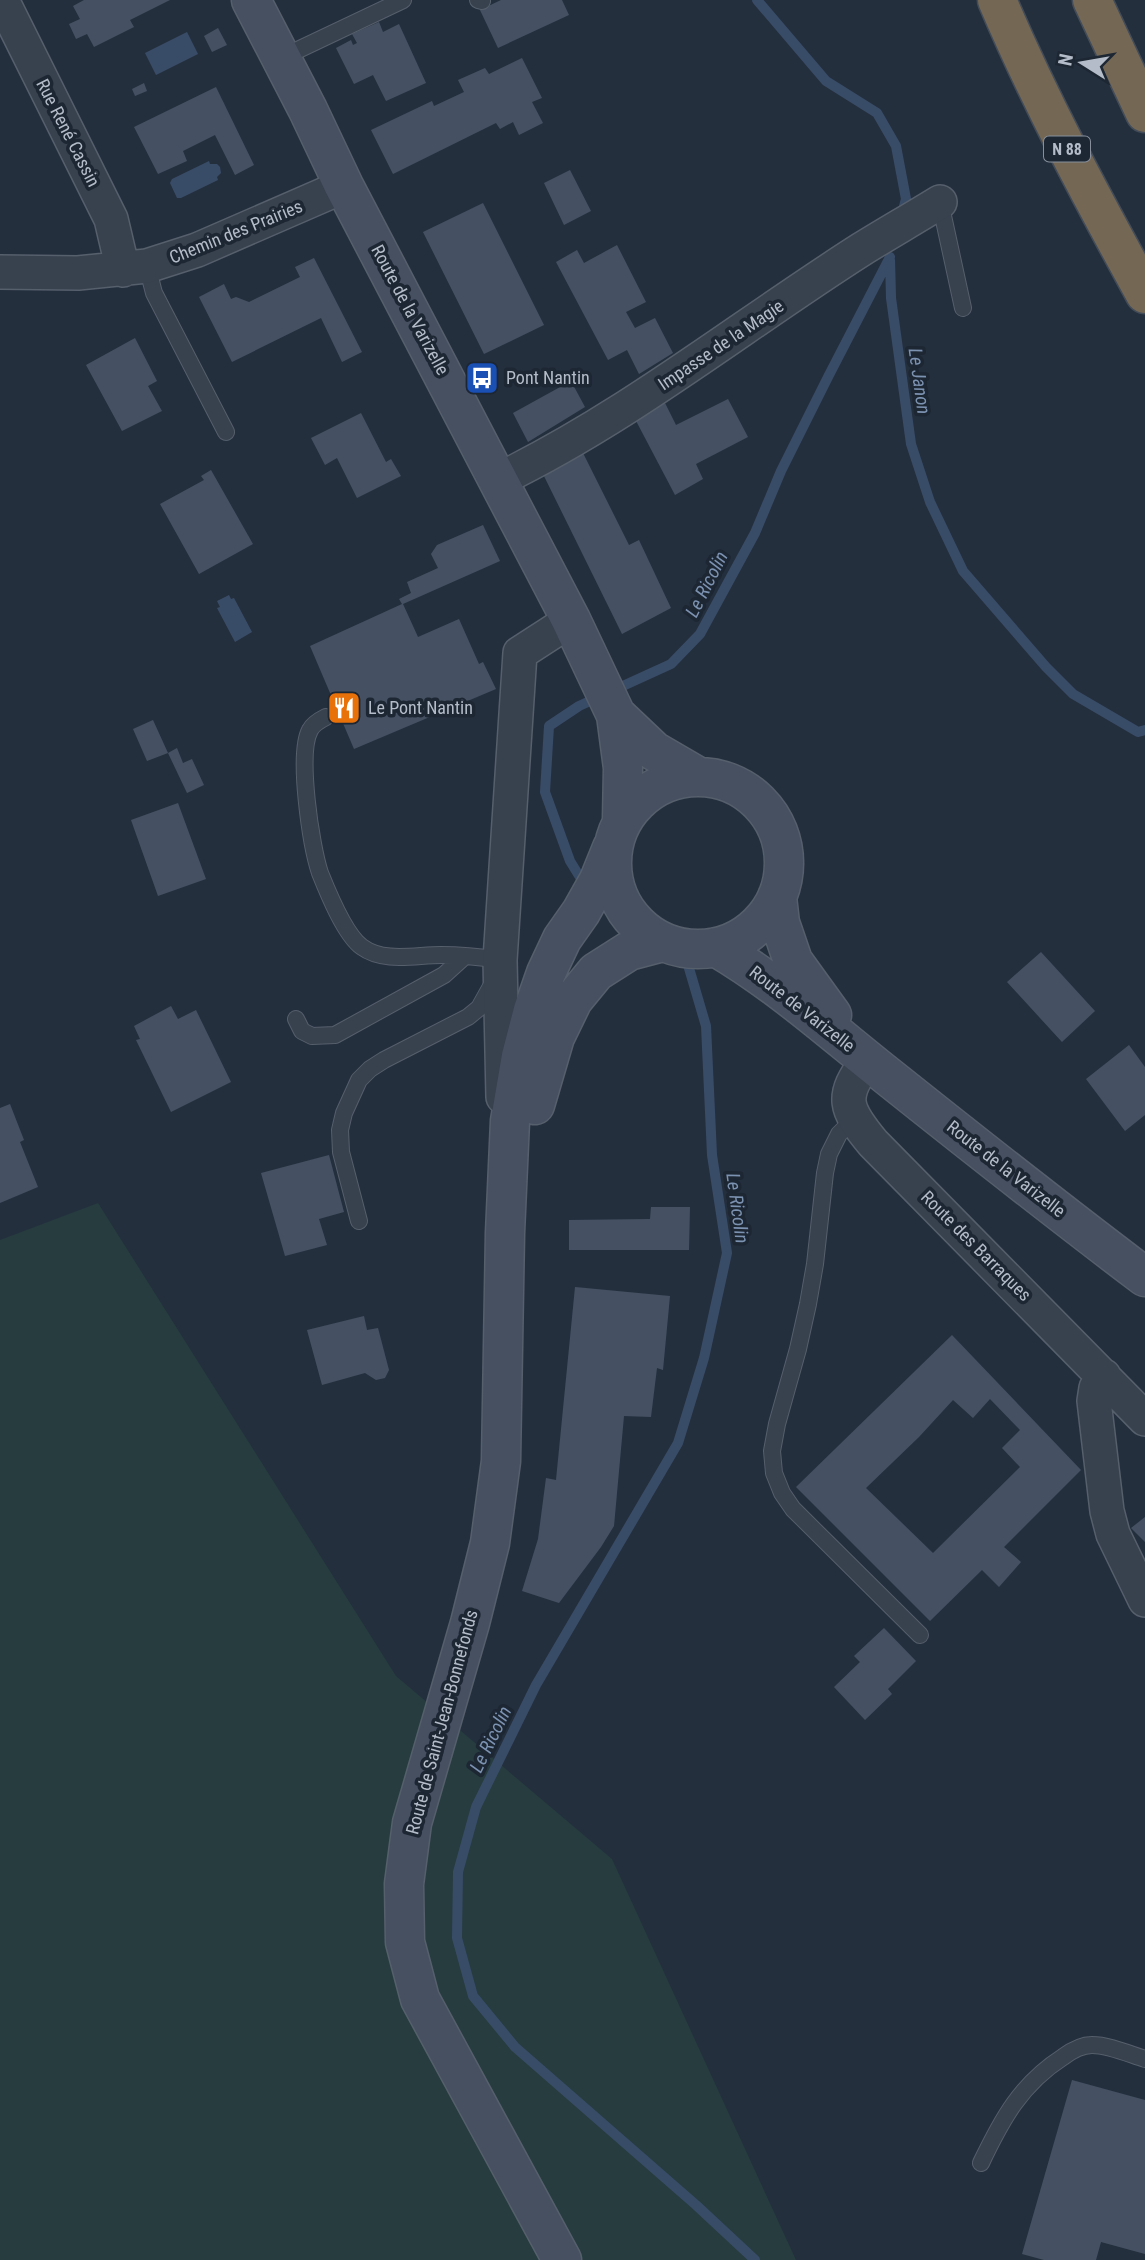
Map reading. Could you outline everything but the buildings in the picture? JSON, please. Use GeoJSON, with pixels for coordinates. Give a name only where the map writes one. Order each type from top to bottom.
{"type":"FeatureCollection","features":[{"type":"Feature","properties":{"kind":"highway","name":"N 88"},"geometry":{"type":"LineString","coordinates":[[997,0],[1025,65],[1085,186],[1145,294]]}},
{"type":"Feature","properties":{"kind":"highway"},"geometry":{"type":"LineString","coordinates":[[1091,0],[1145,113]]}},
{"type":"Feature","properties":{"kind":"main road","name":"Route de la Varizelle"},"geometry":{"type":"LineString","coordinates":[[251,0],[344,186],[570,620]]}},
{"type":"Feature","properties":{"kind":"main road","name":"Route de Varizelle"},"geometry":{"type":"LineString","coordinates":[[570,620],[616,715],[623,768],[604,865],[613,878],[623,906],[640,927],[646,947],[716,947],[742,937],[762,920],[777,897],[784,871],[782,844],[772,818],[752,796],[739,788],[726,781],[697,776],[654,751],[616,715]]}},
{"type":"Feature","properties":{"kind":"main road","name":"Route de Varizelle"},"geometry":{"type":"LineString","coordinates":[[604,865],[642,797],[668,782],[697,776]]}},
{"type":"Feature","properties":{"kind":"main road","name":"Route de Saint-Jean-Bonnefonds"},"geometry":{"type":"LineString","coordinates":[[562,2260],[420,2000],[405,1942],[404,1884],[412,1823],[491,1543],[501,1461],[510,1121],[521,1056],[546,973],[604,865]]}},
{"type":"Feature","properties":{"kind":"main road","name":"Route de Varizelle"},"geometry":{"type":"LineString","coordinates":[[777,897],[780,923],[793,961],[868,1060]]}},
{"type":"Feature","properties":{"kind":"main road","name":"Route de Saint-Jean-Bonnefonds"},"geometry":{"type":"LineString","coordinates":[[505,1233],[538,1091],[555,1037],[573,1000],[596,972],[646,947]]}},
{"type":"Feature","properties":{"kind":"main road","name":"Route de Varizelle"},"geometry":{"type":"LineString","coordinates":[[716,947],[778,988],[868,1060]]}},
{"type":"Feature","properties":{"kind":"main road","name":"Route de la Varizelle"},"geometry":{"type":"LineString","coordinates":[[868,1060],[1145,1277]]}},
{"type":"Feature","properties":{"kind":"street","name":"Rue René Cassin"},"geometry":{"type":"LineString","coordinates":[[2,0],[135,268]]}},
{"type":"Feature","properties":{"kind":"street","name":"Chemin des Prairies"},"geometry":{"type":"LineString","coordinates":[[0,272],[78,272],[135,268],[197,250],[344,186]]}},
{"type":"Feature","properties":{"kind":"street","name":"Impasse de la Magie"},"geometry":{"type":"LineString","coordinates":[[498,480],[628,407],[862,249],[930,209]]}},
{"type":"Feature","properties":{"kind":"street"},"geometry":{"type":"LineString","coordinates":[[505,1233],[500,964],[520,653],[570,620]]}},
{"type":"Feature","properties":{"kind":"street"},"geometry":{"type":"LineString","coordinates":[[853,1120],[848,1098],[855,1077],[868,1060]]}},
{"type":"Feature","properties":{"kind":"street","name":"Route des Barraques"},"geometry":{"type":"LineString","coordinates":[[853,1120],[1145,1419]]}},
{"type":"Feature","properties":{"kind":"street"},"geometry":{"type":"LineString","coordinates":[[1104,1376],[1096,1388],[1094,1401],[1107,1511],[1114,1534],[1145,1600]]}},
{"type":"Feature","properties":{"kind":"lane"},"geometry":{"type":"LineString","coordinates":[[281,58],[403,0]]}},
{"type":"Feature","properties":{"kind":"lane"},"geometry":{"type":"LineString","coordinates":[[930,209],[963,308]]}},
{"type":"Feature","properties":{"kind":"lane"},"geometry":{"type":"LineString","coordinates":[[135,268],[154,293],[226,432]]}},
{"type":"Feature","properties":{"kind":"lane"},"geometry":{"type":"LineString","coordinates":[[326,716],[310,730],[305,748],[307,809],[320,872],[347,930],[361,947],[377,954],[395,957],[465,956],[500,964],[479,1008],[472,1014],[384,1060],[359,1080],[344,1113],[340,1130],[341,1152],[359,1221]]}},
{"type":"Feature","properties":{"kind":"lane"},"geometry":{"type":"LineString","coordinates":[[296,1019],[302,1031],[312,1036],[335,1035],[444,975],[465,956]]}},
{"type":"Feature","properties":{"kind":"lane"},"geometry":{"type":"LineString","coordinates":[[853,1120],[839,1134],[829,1154],[815,1264],[798,1349],[772,1451],[774,1473],[782,1493],[793,1509],[920,1635]]}},
{"type":"Feature","properties":{"kind":"lane"},"geometry":{"type":"LineString","coordinates":[[981,2163],[1001,2121],[1027,2085],[1069,2053],[1084,2046],[1096,2045],[1145,2059]]}},
{"type":"Feature","properties":{"kind":"green space"},"geometry":{"type":"Polygon","coordinates":[[[98,1203],[396,1676],[612,1859],[796,2260],[0,2260],[0,1240],[98,1203]]]}},
{"type":"Feature","properties":{"kind":"water"},"geometry":{"type":"Polygon","coordinates":[[[187,32],[198,54],[156,75],[145,53],[187,32]]]}},
{"type":"Feature","properties":{"kind":"water"},"geometry":{"type":"Polygon","coordinates":[[[209,161],[210,164],[220,167],[218,180],[177,198],[170,183],[172,179],[209,161]]]}},
{"type":"Feature","properties":{"kind":"water"},"geometry":{"type":"Polygon","coordinates":[[[229,595],[231,599],[234,598],[252,632],[235,642],[217,608],[220,607],[217,601],[229,595]]]}},
{"type":"Feature","properties":{"kind":"waterway","name":"Le Janon"},"geometry":{"type":"LineString","coordinates":[[757,0],[826,81],[877,113],[896,146],[906,199],[901,217]]}},
{"type":"Feature","properties":{"kind":"waterway","name":"Le Ricolin"},"geometry":{"type":"LineString","coordinates":[[586,887],[570,861],[545,792],[549,726],[579,706],[671,664],[700,634],[755,533],[781,471],[890,257]]}},
{"type":"Feature","properties":{"kind":"waterway","name":"Le Janon"},"geometry":{"type":"LineString","coordinates":[[890,260],[891,298],[911,444],[930,502],[963,571],[1046,667],[1073,694],[1138,732],[1145,730]]}},
{"type":"Feature","properties":{"kind":"waterway","name":"Le Ricolin"},"geometry":{"type":"LineString","coordinates":[[596,900],[650,934]]}},
{"type":"Feature","properties":{"kind":"waterway","name":"Le Ricolin"},"geometry":{"type":"LineString","coordinates":[[666,945],[686,958],[706,1026],[712,1155],[727,1253],[704,1358],[678,1443],[536,1685],[476,1807],[458,1872],[457,1938],[473,1996],[515,2047],[755,2260]]}},
{"type":"Feature","properties":{"kind":"place","name":"Pont Nantin"},"geometry":{"type":"Point","coordinates":[482,378]}},
{"type":"Feature","properties":{"kind":"place","name":"Le Pont Nantin"},"geometry":{"type":"Point","coordinates":[344,708]}}]}
